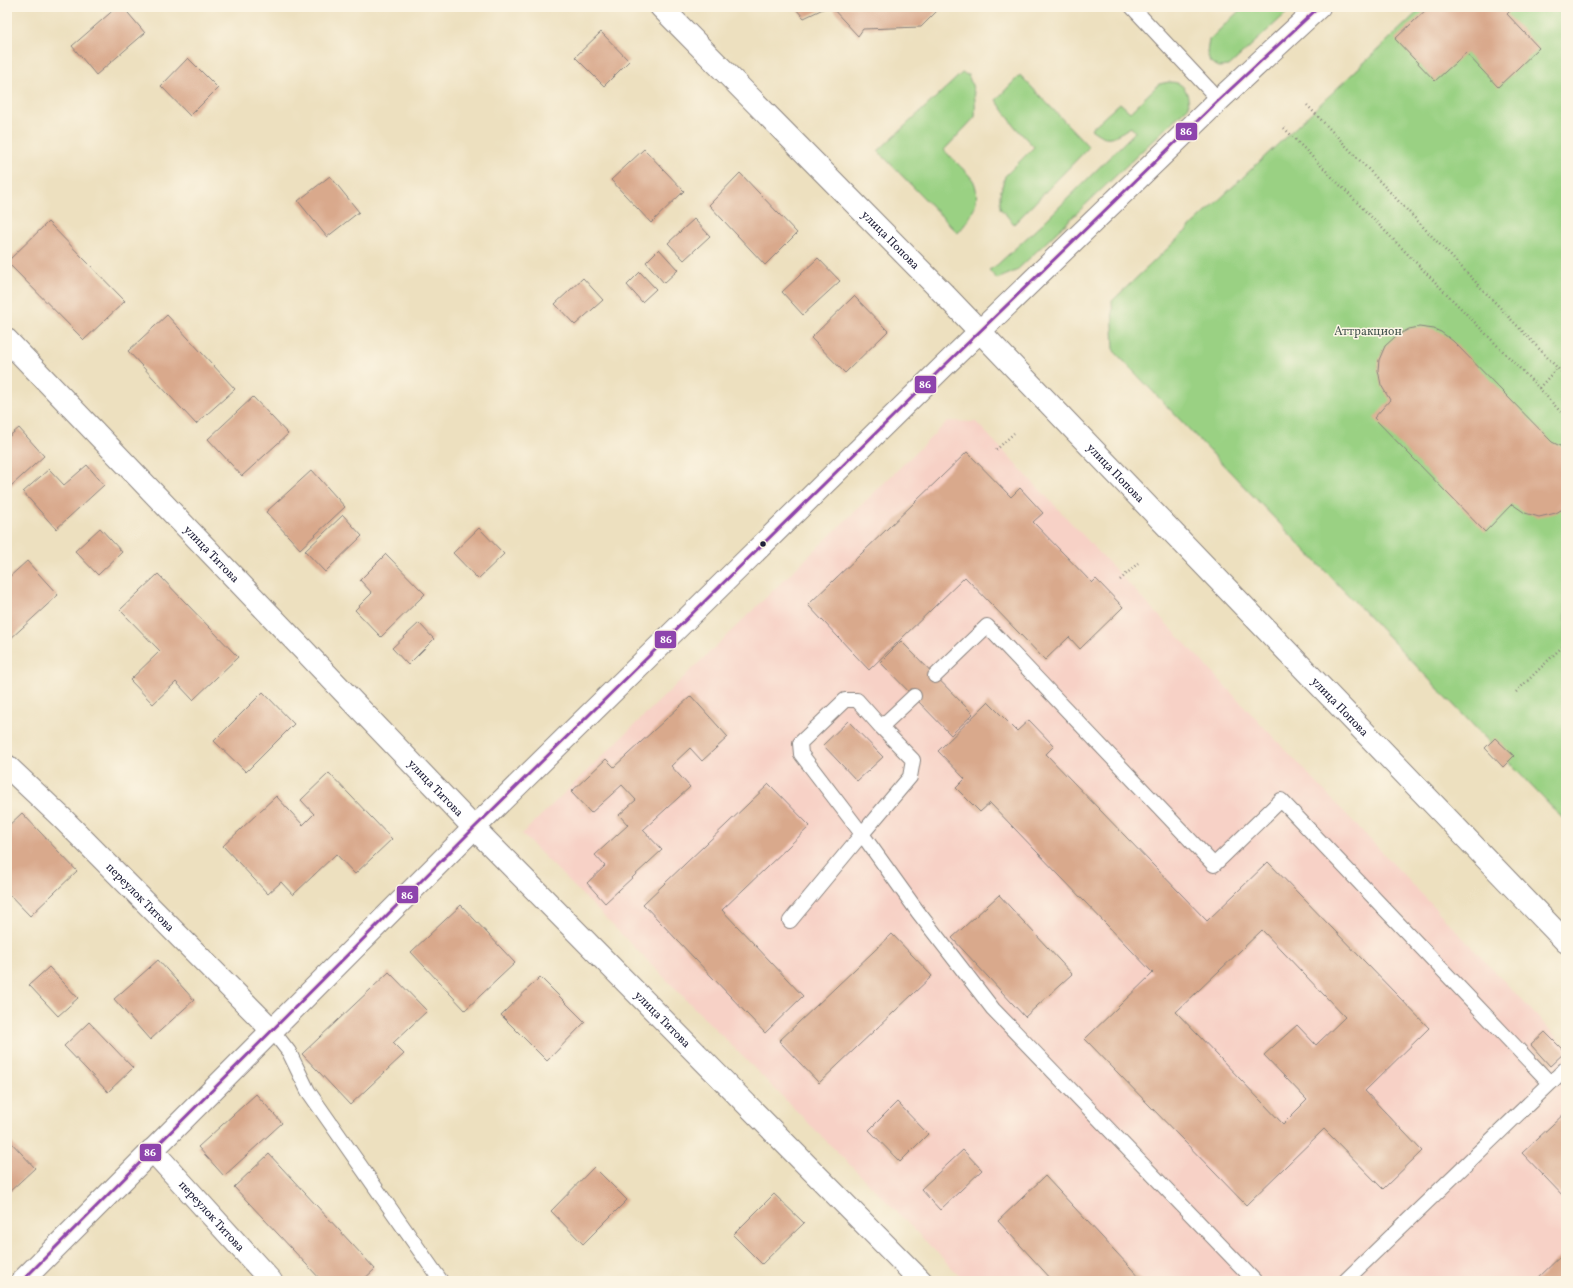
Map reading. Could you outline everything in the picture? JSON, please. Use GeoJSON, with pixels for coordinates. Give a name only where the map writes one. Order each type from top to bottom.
{"type":"FeatureCollection","features":[{"type":"Feature","properties":{"kind":"street","name":"улица Попова"},"geometry":{"type":"LineString","coordinates":[[661,7],[980,332],[1566,942]]}},
{"type":"Feature","properties":{"kind":"street"},"geometry":{"type":"LineString","coordinates":[[22,1281],[474,828],[980,332],[1219,100],[1318,7]]}},
{"type":"Feature","properties":{"kind":"street","name":"улица Титова"},"geometry":{"type":"LineString","coordinates":[[7,340],[474,828],[921,1281]]}},
{"type":"Feature","properties":{"kind":"street","name":"переулок Титова"},"geometry":{"type":"LineString","coordinates":[[7,766],[62,817],[272,1030]]}},
{"type":"Feature","properties":{"kind":"street","name":"переулок Титова"},"geometry":{"type":"LineString","coordinates":[[152,1150],[271,1281]]}},
{"type":"Feature","properties":{"kind":"lane"},"geometry":{"type":"LineString","coordinates":[[1132,7],[1219,100]]}},
{"type":"Feature","properties":{"kind":"lane"},"geometry":{"type":"LineString","coordinates":[[935,676],[987,626],[1214,865],[1281,800],[1550,1083]]}},
{"type":"Feature","properties":{"kind":"lane"},"geometry":{"type":"LineString","coordinates":[[881,727],[914,696]]}},
{"type":"Feature","properties":{"kind":"lane"},"geometry":{"type":"LineString","coordinates":[[790,921],[862,834],[910,777],[912,760],[857,700],[845,700],[800,744],[801,754],[862,834],[918,912],[993,1009],[1255,1281]]}},
{"type":"Feature","properties":{"kind":"lane"},"geometry":{"type":"LineString","coordinates":[[272,1030],[289,1052],[308,1091],[441,1281]]}},
{"type":"Feature","properties":{"kind":"lane"},"geometry":{"type":"LineString","coordinates":[[1345,1281],[1566,1068]]}},
{"type":"Feature","properties":{"kind":"path"},"geometry":{"type":"LineString","coordinates":[[1307,105],[1566,377]]}},
{"type":"Feature","properties":{"kind":"path"},"geometry":{"type":"LineString","coordinates":[[1284,128],[1539,388],[1566,418]]}},
{"type":"Feature","properties":{"kind":"path"},"geometry":{"type":"LineString","coordinates":[[1539,388],[1557,368]]}},
{"type":"Feature","properties":{"kind":"path"},"geometry":{"type":"LineString","coordinates":[[996,450],[1014,433]]}},
{"type":"Feature","properties":{"kind":"path"},"geometry":{"type":"LineString","coordinates":[[1120,580],[1138,563]]}},
{"type":"Feature","properties":{"kind":"path"},"geometry":{"type":"LineString","coordinates":[[1516,692],[1566,643]]}},
{"type":"Feature","properties":{"kind":"shaded area"},"geometry":{"type":"Polygon","coordinates":[[[948,421],[976,422],[1566,1047],[1566,1281],[965,1281],[522,834],[948,421]]]}},
{"type":"Feature","properties":{"kind":"green space"},"geometry":{"type":"Polygon","coordinates":[[[1243,7],[1293,7],[1229,66],[1219,67],[1210,62],[1207,52],[1209,40],[1243,7]]]}},
{"type":"Feature","properties":{"kind":"green space","name":"Аттракцион"},"geometry":{"type":"Polygon","coordinates":[[[1423,7],[1566,7],[1566,822],[1114,351],[1112,301],[1423,7]]]}},
{"type":"Feature","properties":{"kind":"green space"},"geometry":{"type":"Polygon","coordinates":[[[962,73],[968,75],[974,91],[975,117],[944,150],[972,179],[977,196],[974,210],[958,233],[878,151],[962,73]]]}},
{"type":"Feature","properties":{"kind":"green space"},"geometry":{"type":"Polygon","coordinates":[[[1020,75],[1089,147],[1014,224],[1000,208],[1000,194],[1005,176],[1034,147],[1016,128],[996,100],[1020,75]]]}},
{"type":"Feature","properties":{"kind":"green space"},"geometry":{"type":"Polygon","coordinates":[[[1169,82],[1179,84],[1185,89],[1188,96],[1189,106],[1016,271],[997,279],[989,270],[997,265],[1044,222],[1135,132],[1131,127],[1115,136],[1107,137],[1102,136],[1091,129],[1120,103],[1130,112],[1159,84],[1169,82]]]}},
{"type":"Feature","properties":{"kind":"building"},"geometry":{"type":"Polygon","coordinates":[[[117,7],[123,7],[145,33],[96,75],[72,46],[117,7]]]}},
{"type":"Feature","properties":{"kind":"building"},"geometry":{"type":"Polygon","coordinates":[[[794,7],[827,7],[804,18],[794,7]]]}},
{"type":"Feature","properties":{"kind":"building"},"geometry":{"type":"Polygon","coordinates":[[[831,7],[941,7],[921,27],[863,29],[858,36],[831,7]]]}},
{"type":"Feature","properties":{"kind":"building"},"geometry":{"type":"Polygon","coordinates":[[[1429,7],[1514,7],[1507,14],[1539,48],[1498,87],[1466,53],[1435,81],[1395,39],[1429,7]]]}},
{"type":"Feature","properties":{"kind":"building"},"geometry":{"type":"Polygon","coordinates":[[[601,32],[629,61],[604,86],[575,57],[601,32]]]}},
{"type":"Feature","properties":{"kind":"building"},"geometry":{"type":"Polygon","coordinates":[[[188,58],[218,88],[190,116],[161,86],[188,58]]]}},
{"type":"Feature","properties":{"kind":"building"},"geometry":{"type":"Polygon","coordinates":[[[644,149],[684,191],[651,223],[611,180],[644,149]]]}},
{"type":"Feature","properties":{"kind":"building"},"geometry":{"type":"Polygon","coordinates":[[[740,173],[797,233],[765,265],[709,205],[740,173]]]}},
{"type":"Feature","properties":{"kind":"building"},"geometry":{"type":"Polygon","coordinates":[[[330,176],[359,212],[327,237],[298,201],[330,176]]]}},
{"type":"Feature","properties":{"kind":"building"},"geometry":{"type":"Polygon","coordinates":[[[694,219],[710,236],[684,260],[668,243],[694,219]]]}},
{"type":"Feature","properties":{"kind":"building"},"geometry":{"type":"Polygon","coordinates":[[[48,222],[125,301],[84,340],[7,262],[48,222]]]}},
{"type":"Feature","properties":{"kind":"building"},"geometry":{"type":"Polygon","coordinates":[[[659,249],[678,270],[664,283],[646,262],[659,249]]]}},
{"type":"Feature","properties":{"kind":"building"},"geometry":{"type":"Polygon","coordinates":[[[818,258],[840,281],[803,315],[782,292],[818,258]]]}},
{"type":"Feature","properties":{"kind":"building"},"geometry":{"type":"Polygon","coordinates":[[[640,272],[656,289],[642,302],[627,285],[640,272]]]}},
{"type":"Feature","properties":{"kind":"building"},"geometry":{"type":"Polygon","coordinates":[[[583,278],[603,300],[575,325],[555,304],[583,278]]]}},
{"type":"Feature","properties":{"kind":"building"},"geometry":{"type":"Polygon","coordinates":[[[854,296],[888,331],[845,373],[811,338],[854,296]]]}},
{"type":"Feature","properties":{"kind":"building"},"geometry":{"type":"Polygon","coordinates":[[[167,315],[235,389],[196,424],[128,351],[167,315]]]}},
{"type":"Feature","properties":{"kind":"building"},"geometry":{"type":"Polygon","coordinates":[[[1419,327],[1434,329],[1441,332],[1453,341],[1552,442],[1564,448],[1566,451],[1566,507],[1556,513],[1539,517],[1525,513],[1512,504],[1485,532],[1374,418],[1390,400],[1381,385],[1378,370],[1379,360],[1385,346],[1396,336],[1409,329],[1419,327]]]}},
{"type":"Feature","properties":{"kind":"building"},"geometry":{"type":"Polygon","coordinates":[[[253,397],[288,434],[242,476],[208,439],[253,397]]]}},
{"type":"Feature","properties":{"kind":"building"},"geometry":{"type":"Polygon","coordinates":[[[19,428],[44,456],[11,486],[7,482],[7,438],[19,428]]]}},
{"type":"Feature","properties":{"kind":"building"},"geometry":{"type":"Polygon","coordinates":[[[967,452],[1011,497],[1020,488],[1043,513],[1033,522],[1092,583],[1096,579],[1123,607],[1080,649],[1069,637],[1045,660],[965,577],[869,670],[808,605],[967,452]]]}},
{"type":"Feature","properties":{"kind":"building"},"geometry":{"type":"Polygon","coordinates":[[[87,465],[104,485],[56,529],[23,492],[49,469],[64,485],[87,465]]]}},
{"type":"Feature","properties":{"kind":"building"},"geometry":{"type":"Polygon","coordinates":[[[312,470],[345,507],[300,549],[266,512],[312,470]]]}},
{"type":"Feature","properties":{"kind":"building"},"geometry":{"type":"Polygon","coordinates":[[[343,515],[362,536],[325,572],[305,551],[343,515]]]}},
{"type":"Feature","properties":{"kind":"building"},"geometry":{"type":"Polygon","coordinates":[[[100,528],[122,552],[98,575],[75,551],[100,528]]]}},
{"type":"Feature","properties":{"kind":"building"},"geometry":{"type":"Polygon","coordinates":[[[479,528],[504,554],[478,579],[453,553],[479,528]]]}},
{"type":"Feature","properties":{"kind":"building"},"geometry":{"type":"Polygon","coordinates":[[[386,554],[425,594],[381,637],[355,610],[372,593],[360,580],[386,554]]]}},
{"type":"Feature","properties":{"kind":"building"},"geometry":{"type":"Polygon","coordinates":[[[27,561],[58,595],[9,640],[7,638],[7,579],[27,561]]]}},
{"type":"Feature","properties":{"kind":"building"},"geometry":{"type":"Polygon","coordinates":[[[158,574],[238,657],[193,700],[176,682],[153,704],[130,680],[160,651],[120,610],[158,574]]]}},
{"type":"Feature","properties":{"kind":"building"},"geometry":{"type":"Polygon","coordinates":[[[419,623],[434,639],[408,665],[392,648],[419,623]]]}},
{"type":"Feature","properties":{"kind":"building"},"geometry":{"type":"Polygon","coordinates":[[[901,641],[973,714],[951,735],[880,662],[901,641]]]}},
{"type":"Feature","properties":{"kind":"building"},"geometry":{"type":"Polygon","coordinates":[[[263,692],[294,724],[246,772],[214,741],[263,692]]]}},
{"type":"Feature","properties":{"kind":"building"},"geometry":{"type":"Polygon","coordinates":[[[691,696],[728,737],[702,761],[690,748],[671,766],[690,787],[643,830],[662,850],[605,903],[587,883],[605,866],[595,855],[628,825],[619,815],[636,800],[622,785],[591,813],[571,792],[606,759],[614,767],[691,696]]]}},
{"type":"Feature","properties":{"kind":"building"},"geometry":{"type":"Polygon","coordinates":[[[988,702],[1017,731],[1029,720],[1054,746],[1046,754],[1207,921],[1268,862],[1429,1028],[1365,1091],[1422,1151],[1383,1189],[1324,1129],[1246,1205],[1085,1039],[1153,973],[990,803],[980,812],[956,788],[965,779],[938,751],[988,702]],[[1262,930],[1176,1012],[1283,1124],[1307,1100],[1264,1055],[1297,1025],[1316,1045],[1345,1017],[1262,930]]]}},
{"type":"Feature","properties":{"kind":"building"},"geometry":{"type":"Polygon","coordinates":[[[848,721],[883,757],[857,781],[823,745],[848,721]]]}},
{"type":"Feature","properties":{"kind":"building"},"geometry":{"type":"Polygon","coordinates":[[[1495,738],[1514,756],[1503,767],[1485,748],[1495,738]]]}},
{"type":"Feature","properties":{"kind":"building"},"geometry":{"type":"Polygon","coordinates":[[[329,773],[392,839],[355,874],[336,854],[293,895],[281,882],[268,894],[223,846],[276,796],[303,825],[314,814],[301,800],[329,773]]]}},
{"type":"Feature","properties":{"kind":"building"},"geometry":{"type":"Polygon","coordinates":[[[769,784],[810,826],[722,910],[803,996],[765,1033],[643,904],[769,784]]]}},
{"type":"Feature","properties":{"kind":"building"},"geometry":{"type":"Polygon","coordinates":[[[22,813],[77,871],[30,916],[7,892],[7,827],[22,813]]]}},
{"type":"Feature","properties":{"kind":"building"},"geometry":{"type":"Polygon","coordinates":[[[999,895],[1072,974],[1025,1017],[952,938],[999,895]]]}},
{"type":"Feature","properties":{"kind":"building"},"geometry":{"type":"Polygon","coordinates":[[[461,905],[515,963],[465,1010],[411,952],[461,905]]]}},
{"type":"Feature","properties":{"kind":"building"},"geometry":{"type":"Polygon","coordinates":[[[892,934],[932,976],[819,1083],[779,1041],[892,934]]]}},
{"type":"Feature","properties":{"kind":"building"},"geometry":{"type":"Polygon","coordinates":[[[158,960],[194,1000],[150,1040],[114,999],[158,960]]]}},
{"type":"Feature","properties":{"kind":"building"},"geometry":{"type":"Polygon","coordinates":[[[49,967],[78,998],[58,1016],[29,985],[49,967]]]}},
{"type":"Feature","properties":{"kind":"building"},"geometry":{"type":"Polygon","coordinates":[[[389,972],[427,1011],[393,1043],[404,1054],[350,1105],[302,1054],[389,972]]]}},
{"type":"Feature","properties":{"kind":"building"},"geometry":{"type":"Polygon","coordinates":[[[540,977],[585,1022],[547,1061],[501,1015],[540,977]]]}},
{"type":"Feature","properties":{"kind":"building"},"geometry":{"type":"Polygon","coordinates":[[[89,1022],[133,1068],[108,1092],[64,1046],[89,1022]]]}},
{"type":"Feature","properties":{"kind":"building"},"geometry":{"type":"Polygon","coordinates":[[[1545,1032],[1565,1052],[1550,1066],[1531,1045],[1545,1032]]]}},
{"type":"Feature","properties":{"kind":"building"},"geometry":{"type":"Polygon","coordinates":[[[256,1094],[282,1123],[224,1176],[198,1147],[256,1094]]]}},
{"type":"Feature","properties":{"kind":"building"},"geometry":{"type":"Polygon","coordinates":[[[897,1102],[928,1134],[900,1162],[869,1130],[897,1102]]]}},
{"type":"Feature","properties":{"kind":"building"},"geometry":{"type":"Polygon","coordinates":[[[1566,1112],[1566,1199],[1522,1153],[1566,1112]]]}},
{"type":"Feature","properties":{"kind":"building"},"geometry":{"type":"Polygon","coordinates":[[[9,1140],[35,1168],[7,1194],[7,1141],[9,1140]]]}},
{"type":"Feature","properties":{"kind":"building"},"geometry":{"type":"Polygon","coordinates":[[[963,1150],[982,1170],[940,1210],[921,1189],[963,1150]]]}},
{"type":"Feature","properties":{"kind":"building"},"geometry":{"type":"Polygon","coordinates":[[[269,1154],[375,1269],[362,1281],[322,1281],[234,1187],[269,1154]]]}},
{"type":"Feature","properties":{"kind":"building"},"geometry":{"type":"Polygon","coordinates":[[[594,1167],[627,1200],[583,1244],[551,1211],[594,1167]]]}},
{"type":"Feature","properties":{"kind":"building"},"geometry":{"type":"Polygon","coordinates":[[[1045,1176],[1143,1281],[1053,1281],[998,1221],[1045,1176]]]}},
{"type":"Feature","properties":{"kind":"building"},"geometry":{"type":"Polygon","coordinates":[[[774,1194],[804,1223],[762,1264],[733,1235],[774,1194]]]}},
{"type":"Feature","properties":{"kind":"building"},"geometry":{"type":"Polygon","coordinates":[[[1566,1251],[1566,1281],[1535,1281],[1566,1251]]]}},
{"type":"Feature","properties":{"kind":"transit line","name":"86"},"geometry":{"type":"LineString","coordinates":[[22,1281],[474,828],[944,366],[1219,100],[1319,7]]}}]}
